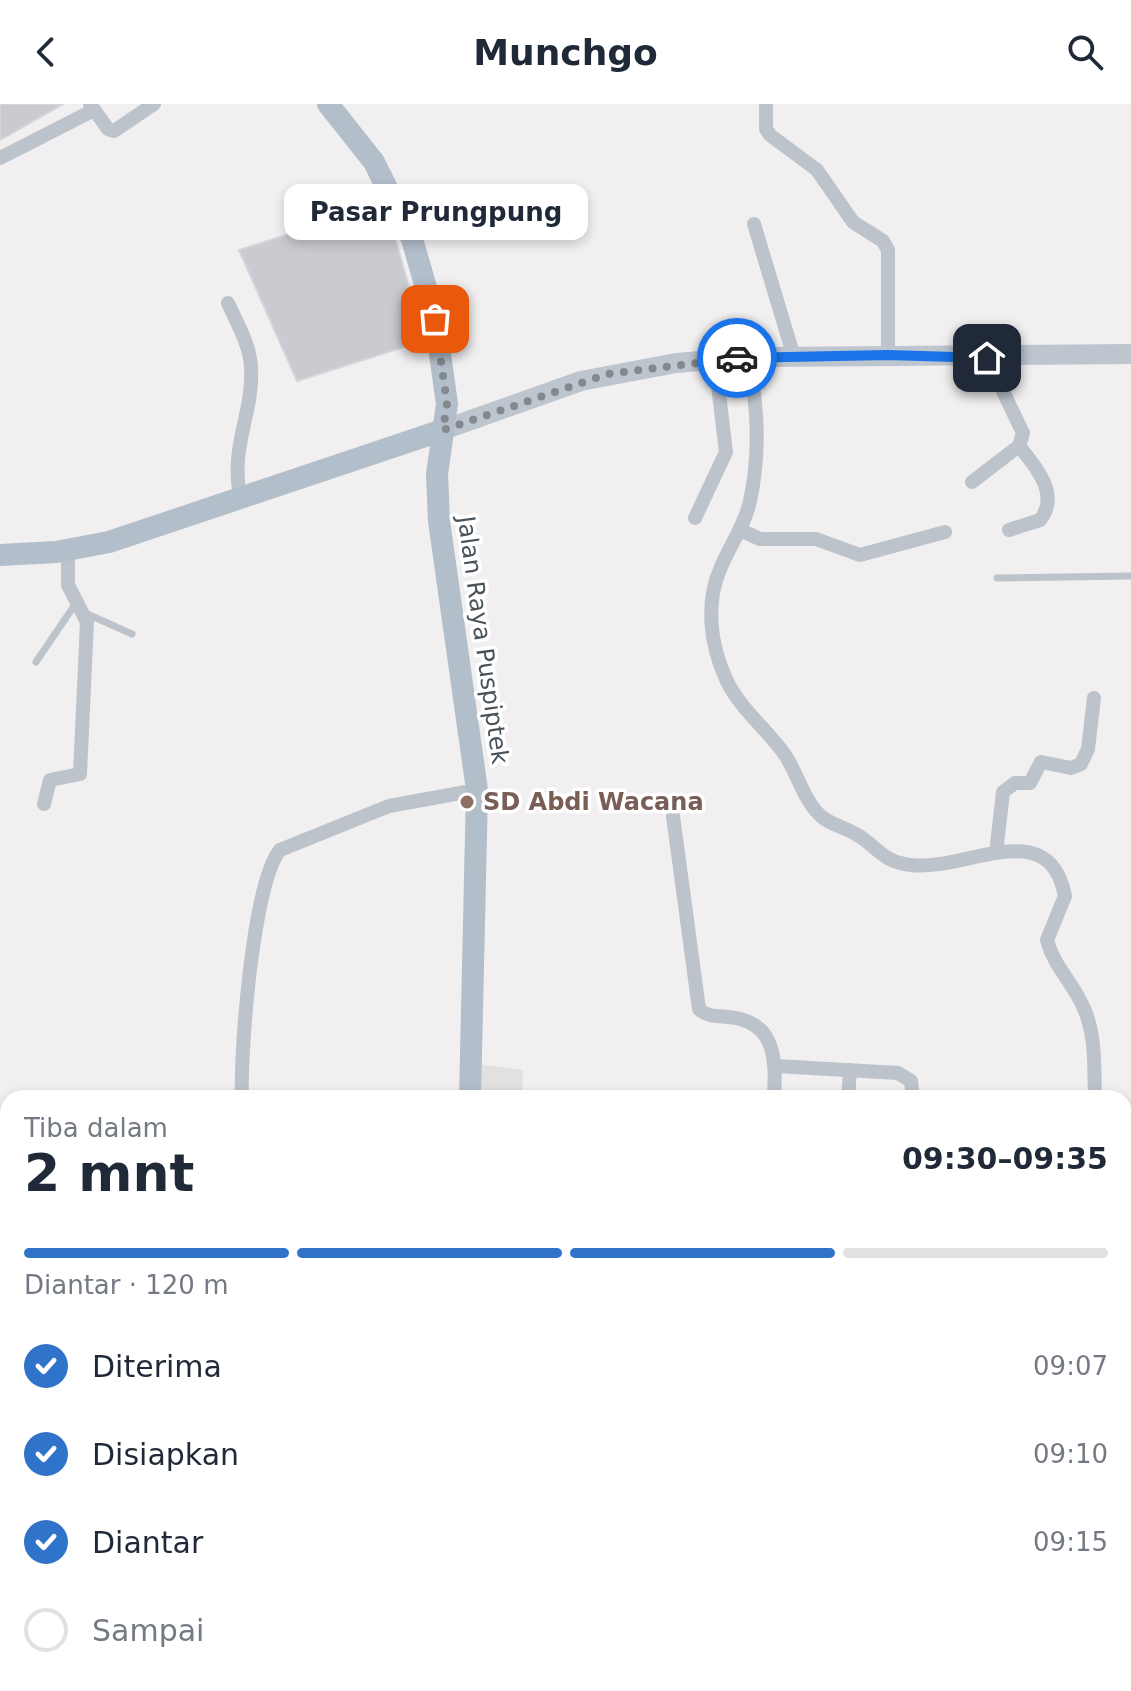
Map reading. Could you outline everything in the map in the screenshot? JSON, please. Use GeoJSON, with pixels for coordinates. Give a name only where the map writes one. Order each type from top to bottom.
{"type":"FeatureCollection","features":[{"type":"Feature","properties":{"kind":"main road","name":"Jalan Raya Puspiptek"},"geometry":{"type":"LineString","coordinates":[[328,104],[374,162],[412,239],[435,319],[447,404],[437,474],[439,521],[477,790],[470,1090]]}},
{"type":"Feature","properties":{"kind":"main road"},"geometry":{"type":"LineString","coordinates":[[0,555],[68,550],[136,534],[240,496],[608,374],[749,357],[888,355],[987,358],[1131,354]]}},
{"type":"Feature","properties":{"kind":"street"},"geometry":{"type":"LineString","coordinates":[[0,158],[92,107],[114,131],[121,130],[154,104]]}},
{"type":"Feature","properties":{"kind":"street"},"geometry":{"type":"LineString","coordinates":[[766,104],[766,129],[770,135],[817,170],[853,222],[883,241],[888,250],[888,355]]}},
{"type":"Feature","properties":{"kind":"street"},"geometry":{"type":"LineString","coordinates":[[754,224],[794,357]]}},
{"type":"Feature","properties":{"kind":"street"},"geometry":{"type":"LineString","coordinates":[[228,303],[251,365],[237,443],[236,477],[240,496]]}},
{"type":"Feature","properties":{"kind":"street"},"geometry":{"type":"LineString","coordinates":[[749,357],[759,435],[749,506],[721,567],[710,604],[720,664],[735,695],[786,756],[814,810],[827,822],[859,835],[877,853],[901,863],[958,863],[996,853],[1032,851],[1053,867],[1062,884],[1063,907],[1051,922],[1047,940],[1057,969],[1086,1011],[1094,1060],[1095,1090]]}},
{"type":"Feature","properties":{"kind":"street"},"geometry":{"type":"LineString","coordinates":[[972,482],[1019,446],[1023,433],[987,358]]}},
{"type":"Feature","properties":{"kind":"street"},"geometry":{"type":"LineString","coordinates":[[695,518],[726,452],[715,360]]}},
{"type":"Feature","properties":{"kind":"street"},"geometry":{"type":"LineString","coordinates":[[1009,530],[1040,520],[1046,506],[1040,471],[1019,446]]}},
{"type":"Feature","properties":{"kind":"street"},"geometry":{"type":"LineString","coordinates":[[740,530],[760,539],[816,539],[860,555],[945,532]]}},
{"type":"Feature","properties":{"kind":"street"},"geometry":{"type":"LineString","coordinates":[[44,804],[50,780],[80,774],[86,686],[81,608],[68,585],[68,550]]}},
{"type":"Feature","properties":{"kind":"street"},"geometry":{"type":"LineString","coordinates":[[996,853],[1003,792],[1015,783],[1030,783],[1041,762],[1071,768],[1081,764],[1088,749],[1094,698]]}},
{"type":"Feature","properties":{"kind":"street"},"geometry":{"type":"LineString","coordinates":[[243,1090],[258,915],[273,858],[280,850],[389,806],[477,790]]}},
{"type":"Feature","properties":{"kind":"street"},"geometry":{"type":"LineString","coordinates":[[673,816],[699,1009],[710,1016],[754,1022],[768,1041],[776,1066],[774,1090]]}},
{"type":"Feature","properties":{"kind":"street"},"geometry":{"type":"LineString","coordinates":[[776,1066],[906,1076],[911,1081],[912,1090]]}},
{"type":"Feature","properties":{"kind":"street"},"geometry":{"type":"LineString","coordinates":[[849,1090],[850,1070]]}},
{"type":"Feature","properties":{"kind":"lane"},"geometry":{"type":"LineString","coordinates":[[997,578],[1131,576]]}},
{"type":"Feature","properties":{"kind":"lane"},"geometry":{"type":"LineString","coordinates":[[36,662],[81,608],[132,634]]}},
{"type":"Feature","properties":{"kind":"shaded area"},"geometry":{"type":"Polygon","coordinates":[[[479,1064],[523,1070],[522,1090],[477,1090],[479,1064]]]}},
{"type":"Feature","properties":{"kind":"building"},"geometry":{"type":"Polygon","coordinates":[[[0,104],[63,104],[0,140],[0,104]]]}},
{"type":"Feature","properties":{"kind":"building"},"geometry":{"type":"Polygon","coordinates":[[[380,205],[394,234],[423,337],[410,345],[297,381],[239,250],[380,205]]]}},
{"type":"Feature","properties":{"kind":"way so far"},"geometry":{"type":"LineString","coordinates":[[435,319],[447,404],[443,430],[556,389],[608,374],[676,363],[737,358]]}},
{"type":"Feature","properties":{"kind":"place","name":"Pasar Prungpung"},"geometry":{"type":"Point","coordinates":[435,319]}},
{"type":"Feature","properties":{"kind":"place","name":"SD Abdi Wacana"},"geometry":{"type":"Point","coordinates":[467,802]}},
{"type":"Feature","properties":{"kind":"route"},"geometry":{"type":"LineString","coordinates":[[737,358],[888,355],[987,358]]}}]}
